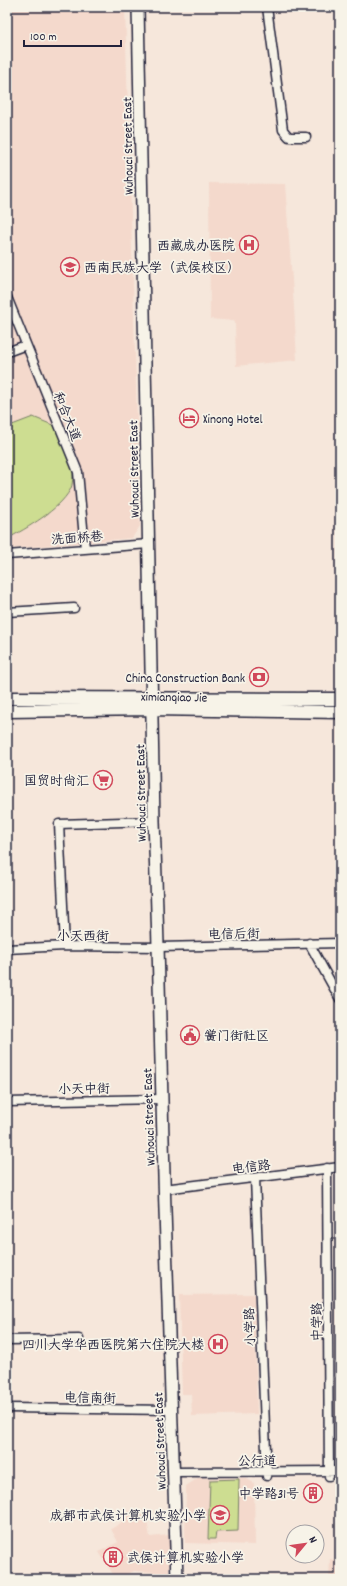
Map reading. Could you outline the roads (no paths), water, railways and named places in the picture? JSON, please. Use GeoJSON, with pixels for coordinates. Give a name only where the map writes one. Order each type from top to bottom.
{"type":"FeatureCollection","features":[{"type":"Feature","properties":{"kind":"main road","name":"ximianqiao Jie"},"geometry":{"type":"LineString","coordinates":[[7,698],[340,712]]}},
{"type":"Feature","properties":{"kind":"main road","name":"ximianqiao Jie"},"geometry":{"type":"LineString","coordinates":[[7,711],[152,704],[340,699]]}},
{"type":"Feature","properties":{"kind":"street","name":"Wuhouci Street East"},"geometry":{"type":"LineString","coordinates":[[138,7],[154,821],[159,947],[161,1098],[175,1474],[176,1579]]}},
{"type":"Feature","properties":{"kind":"street"},"geometry":{"type":"LineString","coordinates":[[266,7],[283,130],[289,137],[306,137]]}},
{"type":"Feature","properties":{"kind":"street","name":"和合大道"},"geometry":{"type":"LineString","coordinates":[[7,297],[78,472],[85,549]]}},
{"type":"Feature","properties":{"kind":"street"},"geometry":{"type":"LineString","coordinates":[[7,352],[26,345]]}},
{"type":"Feature","properties":{"kind":"street","name":"洗面桥巷"},"geometry":{"type":"LineString","coordinates":[[7,554],[149,544]]}},
{"type":"Feature","properties":{"kind":"street"},"geometry":{"type":"LineString","coordinates":[[7,612],[74,608]]}},
{"type":"Feature","properties":{"kind":"street"},"geometry":{"type":"LineString","coordinates":[[65,946],[59,824],[154,821]]}},
{"type":"Feature","properties":{"kind":"street","name":"电信后街"},"geometry":{"type":"LineString","coordinates":[[159,947],[340,943]]}},
{"type":"Feature","properties":{"kind":"street"},"geometry":{"type":"LineString","coordinates":[[309,944],[340,999]]}},
{"type":"Feature","properties":{"kind":"street","name":"小天西街"},"geometry":{"type":"LineString","coordinates":[[7,949],[65,946],[159,947]]}},
{"type":"Feature","properties":{"kind":"street","name":"小天中街"},"geometry":{"type":"LineString","coordinates":[[7,1102],[161,1098]]}},
{"type":"Feature","properties":{"kind":"street","name":"电信路"},"geometry":{"type":"LineString","coordinates":[[164,1189],[340,1167]]}},
{"type":"Feature","properties":{"kind":"street","name":"中学路"},"geometry":{"type":"LineString","coordinates":[[327,1168],[329,1474]]}},
{"type":"Feature","properties":{"kind":"street","name":"小学路"},"geometry":{"type":"LineString","coordinates":[[255,1178],[267,1474]]}},
{"type":"Feature","properties":{"kind":"street"},"geometry":{"type":"LineString","coordinates":[[7,1340],[79,1339]]}},
{"type":"Feature","properties":{"kind":"street","name":"电信南街"},"geometry":{"type":"LineString","coordinates":[[7,1408],[172,1410]]}},
{"type":"Feature","properties":{"kind":"street","name":"公行道"},"geometry":{"type":"LineString","coordinates":[[329,1474],[340,1471]]}},
{"type":"Feature","properties":{"kind":"street","name":"公行道"},"geometry":{"type":"LineString","coordinates":[[175,1474],[329,1474],[340,1476]]}},
{"type":"Feature","properties":{"kind":"place","name":"西藏成办医院"},"geometry":{"type":"Point","coordinates":[249,245]}},
{"type":"Feature","properties":{"kind":"place","name":"西南民族大学（武侯校区）"},"geometry":{"type":"Point","coordinates":[70,267]}},
{"type":"Feature","properties":{"kind":"place","name":"Xinong Hotel"},"geometry":{"type":"Point","coordinates":[189,418]}},
{"type":"Feature","properties":{"kind":"place","name":"China Construction Bank"},"geometry":{"type":"Point","coordinates":[259,677]}},
{"type":"Feature","properties":{"kind":"place","name":"国贸时尚汇"},"geometry":{"type":"Point","coordinates":[103,780]}},
{"type":"Feature","properties":{"kind":"place","name":"黉门街社区"},"geometry":{"type":"Point","coordinates":[190,1035]}},
{"type":"Feature","properties":{"kind":"place","name":"四川大学华西医院第六住院大楼"},"geometry":{"type":"Point","coordinates":[218,1344]}},
{"type":"Feature","properties":{"kind":"place","name":"中学路31号"},"geometry":{"type":"Point","coordinates":[313,1493]}},
{"type":"Feature","properties":{"kind":"place","name":"成都市武侯计算机实验小学"},"geometry":{"type":"Point","coordinates":[220,1515]}},
{"type":"Feature","properties":{"kind":"place","name":"武侯计算机实验小学"},"geometry":{"type":"Point","coordinates":[113,1557]}}]}
